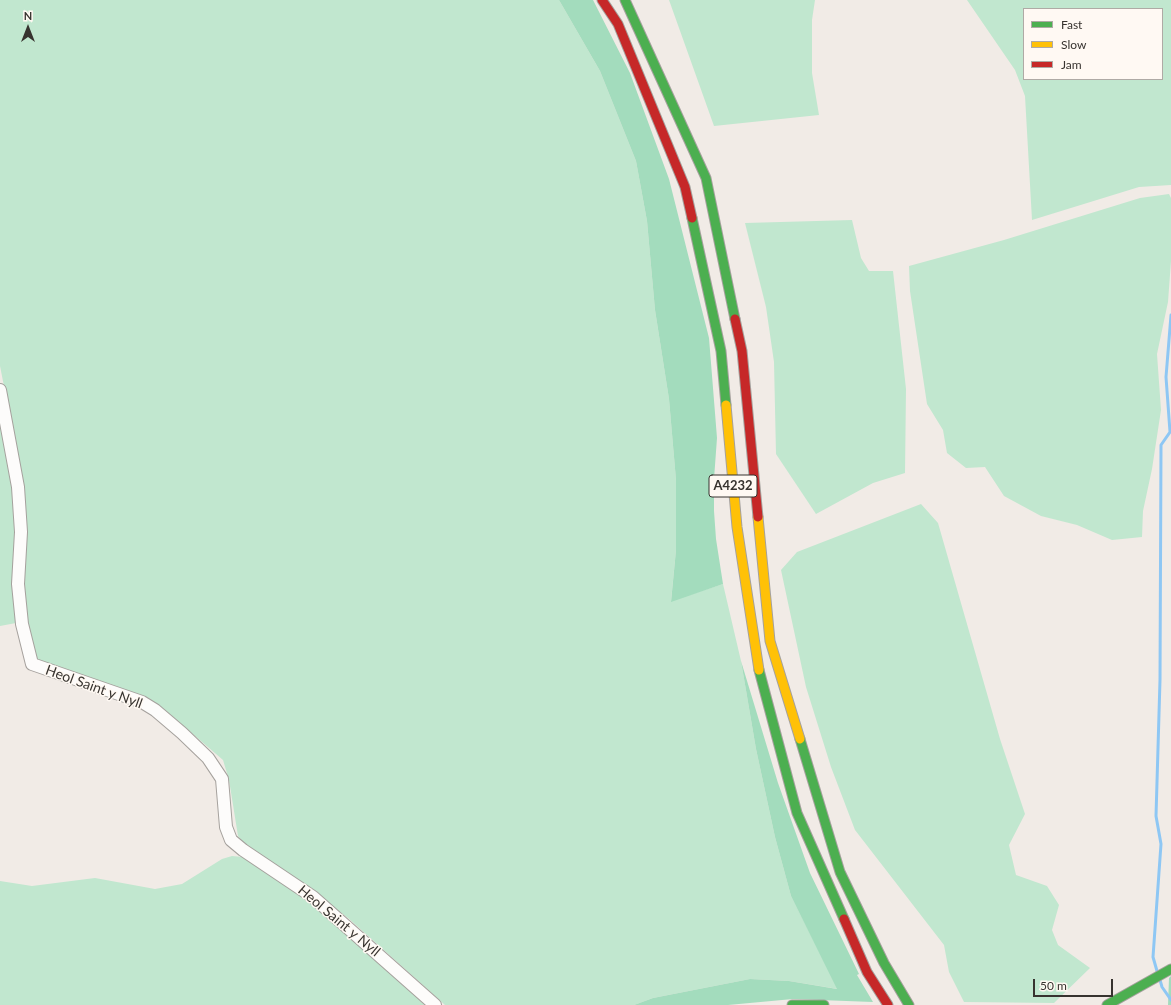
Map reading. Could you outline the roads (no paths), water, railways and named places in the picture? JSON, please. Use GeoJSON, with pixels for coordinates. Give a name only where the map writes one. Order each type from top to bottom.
{"type":"FeatureCollection","features":[{"type":"Feature","properties":{"kind":"main road","name":"A4232"},"geometry":{"type":"LineString","coordinates":[[602,0],[618,24],[685,187],[721,351],[737,527],[756,658],[797,813],[867,972],[888,1005]]}},
{"type":"Feature","properties":{"kind":"main road","name":"A4232"},"geometry":{"type":"LineString","coordinates":[[624,0],[632,13],[706,178],[742,351],[770,640],[840,872],[884,963],[909,1005]]}},
{"type":"Feature","properties":{"kind":"main road"},"geometry":{"type":"LineString","coordinates":[[1107,1005],[1170,969]]}},
{"type":"Feature","properties":{"kind":"main road"},"geometry":{"type":"LineString","coordinates":[[792,1005],[824,1005]]}},
{"type":"Feature","properties":{"kind":"street","name":"Heol Saint y Nyll"},"geometry":{"type":"LineString","coordinates":[[0,390],[18,487],[21,532],[18,584],[22,624],[32,664],[142,702],[155,710],[177,728],[208,758],[222,779],[226,826],[231,840],[243,850],[314,897],[435,1005]]}},
{"type":"Feature","properties":{"kind":"waterway"},"geometry":{"type":"LineString","coordinates":[[1157,971],[1153,957],[1161,844],[1156,816],[1160,680],[1161,445],[1170,432],[1166,377],[1171,315]]}},
{"type":"Feature","properties":{"kind":"waterway"},"geometry":{"type":"LineString","coordinates":[[1160,980],[1162,987],[1171,1000]]}}]}
